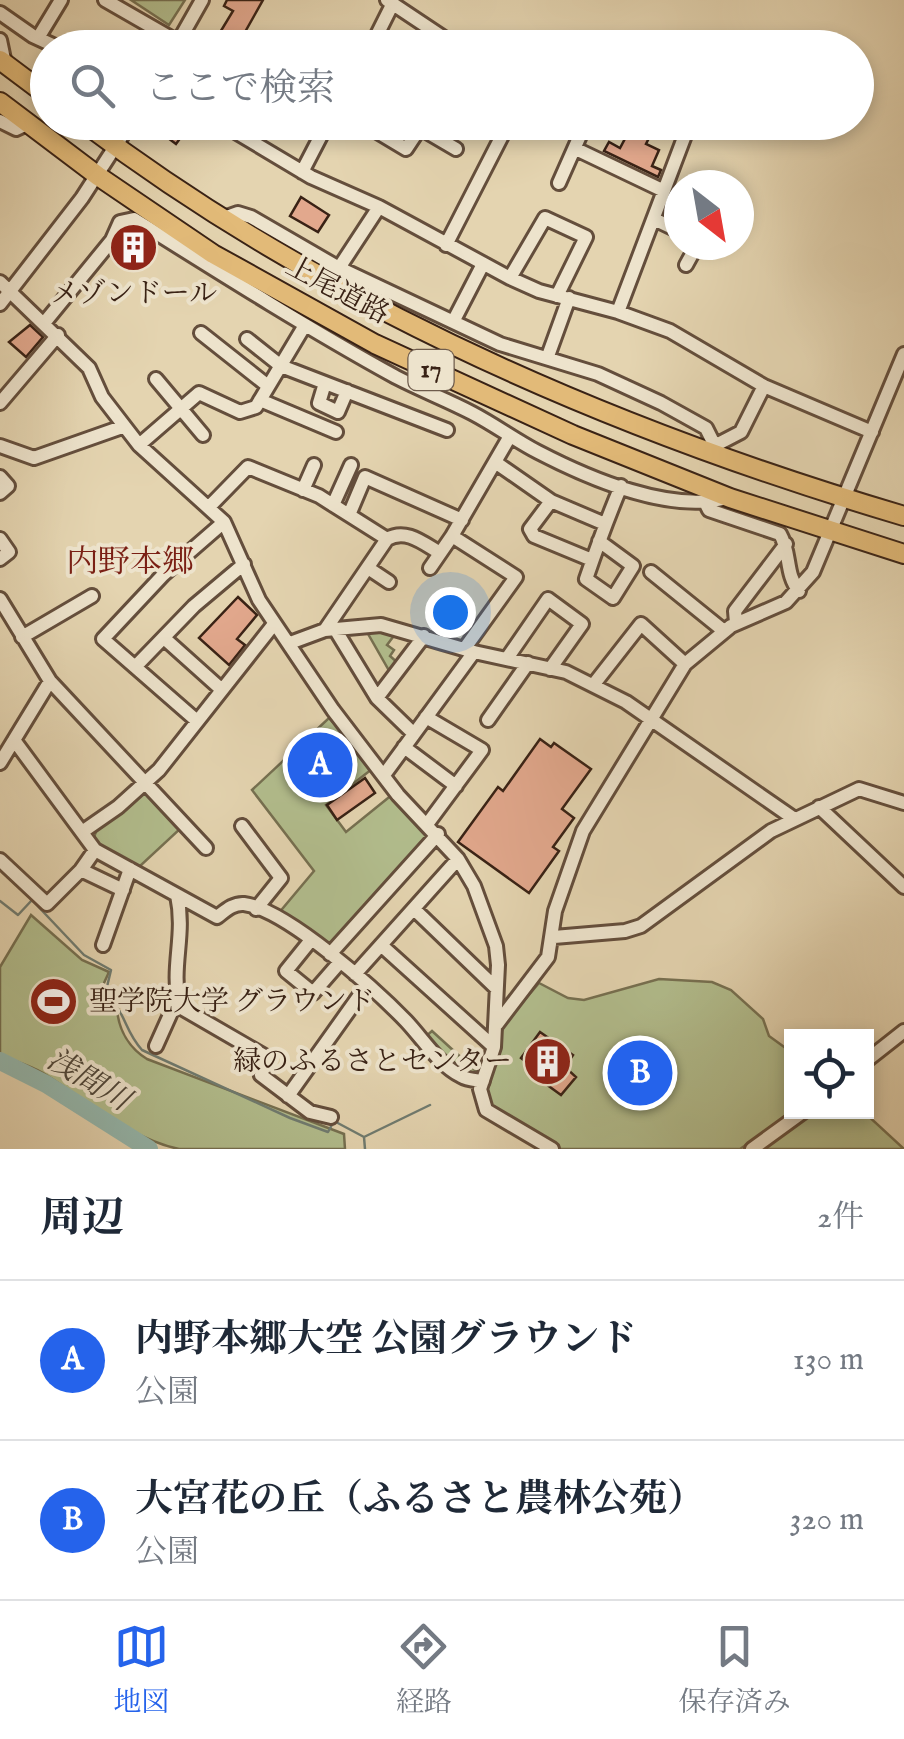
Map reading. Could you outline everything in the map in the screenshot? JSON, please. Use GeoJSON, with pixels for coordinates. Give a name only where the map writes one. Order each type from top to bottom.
{"type":"FeatureCollection","features":[{"type":"Feature","properties":{"kind":"highway"},"geometry":{"type":"LineString","coordinates":[[3,62],[30,82]]}},
{"type":"Feature","properties":{"kind":"highway","name":"上尾道路"},"geometry":{"type":"LineString","coordinates":[[0,102],[30,126]]}},
{"type":"Feature","properties":{"kind":"highway","name":"上尾道路"},"geometry":{"type":"LineString","coordinates":[[49,140],[213,254],[374,344],[573,435],[730,498],[904,554]]}},
{"type":"Feature","properties":{"kind":"highway","name":"上尾道路"},"geometry":{"type":"LineString","coordinates":[[106,140],[314,274],[494,364],[594,407],[717,450],[775,477],[904,516]]}},
{"type":"Feature","properties":{"kind":"street"},"geometry":{"type":"LineString","coordinates":[[43,30],[62,0]]}},
{"type":"Feature","properties":{"kind":"street"},"geometry":{"type":"LineString","coordinates":[[105,0],[152,30]]}},
{"type":"Feature","properties":{"kind":"street"},"geometry":{"type":"LineString","coordinates":[[185,30],[202,0]]}},
{"type":"Feature","properties":{"kind":"street"},"geometry":{"type":"LineString","coordinates":[[379,30],[390,2],[430,30]]}},
{"type":"Feature","properties":{"kind":"street"},"geometry":{"type":"LineString","coordinates":[[0,13],[30,33]]}},
{"type":"Feature","properties":{"kind":"street"},"geometry":{"type":"LineString","coordinates":[[0,40],[3,62]]}},
{"type":"Feature","properties":{"kind":"street"},"geometry":{"type":"LineString","coordinates":[[1,122],[16,128],[27,124]]}},
{"type":"Feature","properties":{"kind":"street"},"geometry":{"type":"LineString","coordinates":[[0,304],[5,286],[98,176],[121,140]]}},
{"type":"Feature","properties":{"kind":"street"},"geometry":{"type":"LineString","coordinates":[[249,140],[302,172],[379,207],[510,278],[670,331],[764,386],[872,432]]}},
{"type":"Feature","properties":{"kind":"street"},"geometry":{"type":"LineString","coordinates":[[302,172],[319,140]]}},
{"type":"Feature","properties":{"kind":"street"},"geometry":{"type":"LineString","coordinates":[[391,140],[406,149],[409,140]]}},
{"type":"Feature","properties":{"kind":"street"},"geometry":{"type":"LineString","coordinates":[[441,140],[456,149]]}},
{"type":"Feature","properties":{"kind":"street"},"geometry":{"type":"LineString","coordinates":[[446,244],[500,140]]}},
{"type":"Feature","properties":{"kind":"street"},"geometry":{"type":"LineString","coordinates":[[560,183],[579,140]]}},
{"type":"Feature","properties":{"kind":"street"},"geometry":{"type":"LineString","coordinates":[[672,170],[683,140]]}},
{"type":"Feature","properties":{"kind":"street"},"geometry":{"type":"LineString","coordinates":[[576,148],[664,192],[618,312]]}},
{"type":"Feature","properties":{"kind":"street"},"geometry":{"type":"LineString","coordinates":[[339,268],[379,207]]}},
{"type":"Feature","properties":{"kind":"street"},"geometry":{"type":"LineString","coordinates":[[224,218],[238,212],[251,217],[339,268],[500,344],[598,374],[674,409],[706,428],[717,450],[742,432],[764,386]]}},
{"type":"Feature","properties":{"kind":"street"},"geometry":{"type":"LineString","coordinates":[[45,322],[112,240],[120,222],[134,218],[305,324],[540,453],[666,500],[706,504],[730,498]]}},
{"type":"Feature","properties":{"kind":"street"},"geometry":{"type":"LineString","coordinates":[[510,278],[546,218],[586,237],[563,297],[548,356]]}},
{"type":"Feature","properties":{"kind":"street"},"geometry":{"type":"LineString","coordinates":[[654,219],[664,223]]}},
{"type":"Feature","properties":{"kind":"street"},"geometry":{"type":"LineString","coordinates":[[213,254],[236,282]]}},
{"type":"Feature","properties":{"kind":"street"},"geometry":{"type":"LineString","coordinates":[[686,265],[689,260]]}},
{"type":"Feature","properties":{"kind":"street"},"geometry":{"type":"LineString","coordinates":[[453,322],[483,264]]}},
{"type":"Feature","properties":{"kind":"street"},"geometry":{"type":"LineString","coordinates":[[5,286],[89,368],[122,427],[224,522],[259,600],[333,710],[458,859],[474,886],[496,946],[494,1046],[480,1090],[486,1110],[552,1149]]}},
{"type":"Feature","properties":{"kind":"street"},"geometry":{"type":"LineString","coordinates":[[139,444],[198,393],[240,412],[249,411],[260,400],[305,324]]}},
{"type":"Feature","properties":{"kind":"street"},"geometry":{"type":"LineString","coordinates":[[202,333],[268,386]]}},
{"type":"Feature","properties":{"kind":"street"},"geometry":{"type":"LineString","coordinates":[[0,403],[58,336]]}},
{"type":"Feature","properties":{"kind":"street"},"geometry":{"type":"LineString","coordinates":[[247,339],[281,366],[447,430]]}},
{"type":"Feature","properties":{"kind":"street"},"geometry":{"type":"LineString","coordinates":[[496,1024],[548,957],[555,911],[583,831],[686,664],[730,627],[766,612],[799,591],[813,572],[904,354]]}},
{"type":"Feature","properties":{"kind":"street"},"geometry":{"type":"LineString","coordinates":[[156,379],[204,435]]}},
{"type":"Feature","properties":{"kind":"street"},"geometry":{"type":"LineString","coordinates":[[325,383],[319,403],[338,412],[347,392]]}},
{"type":"Feature","properties":{"kind":"street"},"geometry":{"type":"LineString","coordinates":[[260,400],[336,432]]}},
{"type":"Feature","properties":{"kind":"street"},"geometry":{"type":"LineString","coordinates":[[0,446],[34,458],[122,427]]}},
{"type":"Feature","properties":{"kind":"street"},"geometry":{"type":"LineString","coordinates":[[430,568],[510,436]]}},
{"type":"Feature","properties":{"kind":"street"},"geometry":{"type":"LineString","coordinates":[[495,462],[551,501],[605,524]]}},
{"type":"Feature","properties":{"kind":"street"},"geometry":{"type":"LineString","coordinates":[[303,490],[314,465]]}},
{"type":"Feature","properties":{"kind":"street"},"geometry":{"type":"LineString","coordinates":[[333,505],[351,465]]}},
{"type":"Feature","properties":{"kind":"street"},"geometry":{"type":"LineString","coordinates":[[209,507],[248,467],[333,505],[387,539]]}},
{"type":"Feature","properties":{"kind":"street"},"geometry":{"type":"LineString","coordinates":[[0,477],[8,486],[0,493]]}},
{"type":"Feature","properties":{"kind":"street"},"geometry":{"type":"LineString","coordinates":[[349,515],[365,477],[462,520]]}},
{"type":"Feature","properties":{"kind":"street"},"geometry":{"type":"LineString","coordinates":[[599,542],[633,566],[613,598],[586,578],[605,524],[621,486]]}},
{"type":"Feature","properties":{"kind":"street"},"geometry":{"type":"LineString","coordinates":[[551,501],[530,529],[534,536],[592,560]]}},
{"type":"Feature","properties":{"kind":"street"},"geometry":{"type":"LineString","coordinates":[[706,504],[709,510],[780,534],[786,544],[790,580],[799,591]]}},
{"type":"Feature","properties":{"kind":"street"},"geometry":{"type":"LineString","coordinates":[[197,722],[103,639],[162,575],[224,522]]}},
{"type":"Feature","properties":{"kind":"street"},"geometry":{"type":"LineString","coordinates":[[330,630],[387,539],[397,534],[409,536],[440,553]]}},
{"type":"Feature","properties":{"kind":"street"},"geometry":{"type":"LineString","coordinates":[[384,775],[516,577],[452,536]]}},
{"type":"Feature","properties":{"kind":"street"},"geometry":{"type":"LineString","coordinates":[[0,538],[10,552],[0,559]]}},
{"type":"Feature","properties":{"kind":"street"},"geometry":{"type":"LineString","coordinates":[[730,627],[736,611],[786,544]]}},
{"type":"Feature","properties":{"kind":"street"},"geometry":{"type":"LineString","coordinates":[[136,668],[194,606],[244,564]]}},
{"type":"Feature","properties":{"kind":"street"},"geometry":{"type":"LineString","coordinates":[[368,568],[389,582]]}},
{"type":"Feature","properties":{"kind":"street"},"geometry":{"type":"LineString","coordinates":[[651,572],[730,627]]}},
{"type":"Feature","properties":{"kind":"street"},"geometry":{"type":"LineString","coordinates":[[22,637],[92,596]]}},
{"type":"Feature","properties":{"kind":"street"},"geometry":{"type":"LineString","coordinates":[[0,599],[50,682],[206,848]]}},
{"type":"Feature","properties":{"kind":"street"},"geometry":{"type":"LineString","coordinates":[[508,656],[548,599],[582,624],[550,669]]}},
{"type":"Feature","properties":{"kind":"street"},"geometry":{"type":"LineString","coordinates":[[82,832],[145,784],[274,624]]}},
{"type":"Feature","properties":{"kind":"street"},"geometry":{"type":"LineString","coordinates":[[594,684],[641,624],[686,664]]}},
{"type":"Feature","properties":{"kind":"street"},"geometry":{"type":"LineString","coordinates":[[290,643],[330,630],[380,625],[566,672],[594,684],[653,720],[794,818]]}},
{"type":"Feature","properties":{"kind":"street"},"geometry":{"type":"LineString","coordinates":[[330,630],[377,698],[414,734]]}},
{"type":"Feature","properties":{"kind":"street"},"geometry":{"type":"LineString","coordinates":[[377,698],[424,636]]}},
{"type":"Feature","properties":{"kind":"street"},"geometry":{"type":"LineString","coordinates":[[164,638],[222,690]]}},
{"type":"Feature","properties":{"kind":"street"},"geometry":{"type":"LineString","coordinates":[[488,720],[528,663]]}},
{"type":"Feature","properties":{"kind":"street"},"geometry":{"type":"LineString","coordinates":[[0,763],[50,682]]}},
{"type":"Feature","properties":{"kind":"street"},"geometry":{"type":"LineString","coordinates":[[311,940],[286,971],[314,993],[335,958],[433,829],[456,786],[482,750],[426,717]]}},
{"type":"Feature","properties":{"kind":"street"},"geometry":{"type":"LineString","coordinates":[[14,740],[95,850],[217,917],[232,906],[246,904],[278,918],[356,974],[446,1065],[463,1078],[484,1081]]}},
{"type":"Feature","properties":{"kind":"street"},"geometry":{"type":"LineString","coordinates":[[404,747],[456,786]]}},
{"type":"Feature","properties":{"kind":"street"},"geometry":{"type":"LineString","coordinates":[[554,937],[641,926],[794,818],[859,790],[904,802]]}},
{"type":"Feature","properties":{"kind":"street"},"geometry":{"type":"LineString","coordinates":[[819,807],[899,870],[904,887]]}},
{"type":"Feature","properties":{"kind":"street"},"geometry":{"type":"LineString","coordinates":[[242,826],[281,878],[256,909]]}},
{"type":"Feature","properties":{"kind":"street"},"geometry":{"type":"LineString","coordinates":[[0,860],[46,904],[82,870],[95,850]]}},
{"type":"Feature","properties":{"kind":"street"},"geometry":{"type":"LineString","coordinates":[[356,974],[458,859]]}},
{"type":"Feature","properties":{"kind":"street"},"geometry":{"type":"LineString","coordinates":[[102,945],[130,869]]}},
{"type":"Feature","properties":{"kind":"street"},"geometry":{"type":"LineString","coordinates":[[82,870],[122,890]]}},
{"type":"Feature","properties":{"kind":"street"},"geometry":{"type":"LineString","coordinates":[[177,895],[182,919],[175,967],[180,1007],[268,1058],[261,1075],[310,1112],[331,1118]]}},
{"type":"Feature","properties":{"kind":"street"},"geometry":{"type":"LineString","coordinates":[[414,908],[496,988]]}},
{"type":"Feature","properties":{"kind":"street"},"geometry":{"type":"LineString","coordinates":[[381,945],[494,1046]]}},
{"type":"Feature","properties":{"kind":"street"},"geometry":{"type":"LineString","coordinates":[[288,1096],[367,984]]}},
{"type":"Feature","properties":{"kind":"street"},"geometry":{"type":"LineString","coordinates":[[156,1046],[178,997]]}},
{"type":"Feature","properties":{"kind":"street"},"geometry":{"type":"LineString","coordinates":[[874,1055],[904,1031]]}},
{"type":"Feature","properties":{"kind":"street"},"geometry":{"type":"LineString","coordinates":[[752,1149],[793,1119]]}},
{"type":"Feature","properties":{"kind":"green space"},"geometry":{"type":"Polygon","coordinates":[[[131,0],[185,0],[169,25],[131,0]]]}},
{"type":"Feature","properties":{"kind":"green space"},"geometry":{"type":"Polygon","coordinates":[[[367,632],[396,633],[387,645],[394,650],[390,656],[399,664],[391,674],[367,632]]]}},
{"type":"Feature","properties":{"kind":"green space"},"geometry":{"type":"Polygon","coordinates":[[[329,718],[372,769],[326,805],[346,832],[393,794],[434,836],[330,946],[278,914],[314,871],[252,790],[329,718]]]}},
{"type":"Feature","properties":{"kind":"green space"},"geometry":{"type":"Polygon","coordinates":[[[145,789],[181,828],[139,867],[98,844],[94,837],[97,829],[145,789]]]}},
{"type":"Feature","properties":{"kind":"green space"},"geometry":{"type":"Polygon","coordinates":[[[31,915],[82,960],[109,972],[99,994],[117,1010],[126,1038],[141,1055],[344,1134],[345,1149],[179,1149],[160,1144],[125,1127],[43,1073],[0,1055],[0,967],[31,915]]]}},
{"type":"Feature","properties":{"kind":"green space"},"geometry":{"type":"Polygon","coordinates":[[[659,979],[712,982],[731,990],[763,1019],[769,1036],[784,1047],[784,1119],[740,1149],[559,1149],[489,1107],[483,1094],[504,1024],[539,983],[568,998],[584,1000],[659,979]]]}},
{"type":"Feature","properties":{"kind":"green space"},"geometry":{"type":"Polygon","coordinates":[[[432,1031],[477,1072],[473,1077],[458,1071],[425,1037],[432,1031]]]}},
{"type":"Feature","properties":{"kind":"green space"},"geometry":{"type":"Polygon","coordinates":[[[800,1119],[872,1119],[904,1149],[760,1149],[800,1119]]]}},
{"type":"Feature","properties":{"kind":"building"},"geometry":{"type":"Polygon","coordinates":[[[227,0],[263,0],[246,30],[221,30],[233,11],[224,6],[227,0]]]}},
{"type":"Feature","properties":{"kind":"building"},"geometry":{"type":"Polygon","coordinates":[[[624,140],[648,140],[646,144],[659,150],[652,166],[661,170],[658,177],[604,151],[609,142],[620,148],[624,140]]]}},
{"type":"Feature","properties":{"kind":"building"},"geometry":{"type":"Polygon","coordinates":[[[301,197],[329,215],[318,232],[290,216],[301,197]]]}},
{"type":"Feature","properties":{"kind":"building","name":"メゾンドール"},"geometry":{"type":"Polygon","coordinates":[[[134,235],[146,243],[134,260],[121,252],[134,235]]]}},
{"type":"Feature","properties":{"kind":"building"},"geometry":{"type":"Polygon","coordinates":[[[30,325],[43,337],[26,357],[9,342],[30,325]]]}},
{"type":"Feature","properties":{"kind":"building"},"geometry":{"type":"Polygon","coordinates":[[[238,597],[257,615],[237,639],[245,645],[229,665],[199,638],[238,597]]]}},
{"type":"Feature","properties":{"kind":"building"},"geometry":{"type":"Polygon","coordinates":[[[540,739],[551,747],[554,743],[591,769],[562,809],[574,818],[553,847],[559,851],[529,893],[458,842],[498,787],[503,791],[540,739]]]}},
{"type":"Feature","properties":{"kind":"building"},"geometry":{"type":"Polygon","coordinates":[[[365,778],[375,793],[337,820],[327,805],[365,778]]]}},
{"type":"Feature","properties":{"kind":"building","name":"緑のふるさとセンター"},"geometry":{"type":"Polygon","coordinates":[[[540,1032],[573,1055],[565,1067],[576,1077],[561,1095],[539,1079],[542,1075],[521,1058],[540,1032]]]}},
{"type":"Feature","properties":{"kind":"waterway"},"geometry":{"type":"LineString","coordinates":[[0,901],[18,915],[32,900],[84,955],[111,970],[105,995],[142,1050],[290,1118],[328,1132],[334,1121],[364,1137],[365,1149]]}},
{"type":"Feature","properties":{"kind":"waterway","name":"浅間川"},"geometry":{"type":"LineString","coordinates":[[0,1061],[46,1084],[149,1149]]}},
{"type":"Feature","properties":{"kind":"waterway"},"geometry":{"type":"LineString","coordinates":[[364,1137],[430,1105]]}},
{"type":"Feature","properties":{"kind":"place","name":"メゾンドール"},"geometry":{"type":"Point","coordinates":[134,247]}},
{"type":"Feature","properties":{"kind":"place","name":"内野本郷大空 公園グラウンド"},"geometry":{"type":"Point","coordinates":[320,765]}},
{"type":"Feature","properties":{"kind":"place","name":"聖学院大学 グラウンド"},"geometry":{"type":"Point","coordinates":[54,1002]}},
{"type":"Feature","properties":{"kind":"place","name":"緑のふるさとセンター"},"geometry":{"type":"Point","coordinates":[547,1062]}},
{"type":"Feature","properties":{"kind":"place","name":"大宮花の丘（ふるさと農林公苑）"},"geometry":{"type":"Point","coordinates":[640,1073]}},
{"type":"Feature","properties":{"kind":"district","name":"内野本郷"},"geometry":{"type":"Point","coordinates":[130,563]}}]}
